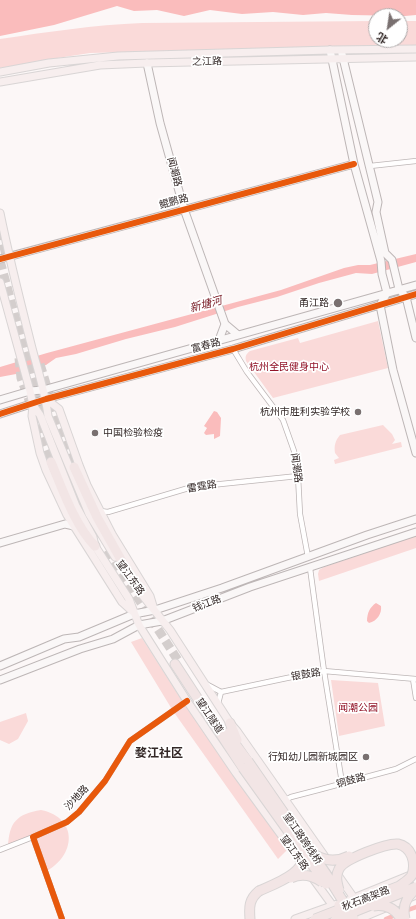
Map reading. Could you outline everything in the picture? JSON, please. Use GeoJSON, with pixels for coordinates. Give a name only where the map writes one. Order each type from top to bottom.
{"type":"FeatureCollection","features":[{"type":"Feature","properties":{"kind":"highway"},"geometry":{"type":"LineString","coordinates":[[51,462],[64,495],[87,537],[94,546]]}},
{"type":"Feature","properties":{"kind":"highway"},"geometry":{"type":"LineString","coordinates":[[74,467],[97,517],[129,574]]}},
{"type":"Feature","properties":{"kind":"highway","name":"望江隧道"},"geometry":{"type":"LineString","coordinates":[[177,663],[246,763]]}},
{"type":"Feature","properties":{"kind":"highway"},"geometry":{"type":"LineString","coordinates":[[230,723],[246,763]]}},
{"type":"Feature","properties":{"kind":"highway","name":"望江路跨线桥"},"geometry":{"type":"LineString","coordinates":[[246,763],[293,837],[327,886],[346,919]]}},
{"type":"Feature","properties":{"kind":"highway","name":"望江路跨线桥"},"geometry":{"type":"LineString","coordinates":[[246,763],[310,850],[354,919]]}},
{"type":"Feature","properties":{"kind":"highway"},"geometry":{"type":"LineString","coordinates":[[250,919],[249,906],[254,895],[293,874],[301,865],[303,858],[302,853],[293,837]]}},
{"type":"Feature","properties":{"kind":"highway"},"geometry":{"type":"LineString","coordinates":[[310,850],[321,858],[331,861],[338,860],[382,843],[395,841],[408,845],[416,853]]}},
{"type":"Feature","properties":{"kind":"highway"},"geometry":{"type":"LineString","coordinates":[[342,899],[337,878],[340,867],[350,860],[390,844],[400,845],[407,848],[413,855],[416,864],[413,874],[398,887]]}},
{"type":"Feature","properties":{"kind":"highway"},"geometry":{"type":"LineString","coordinates":[[255,919],[252,913],[252,906],[258,895],[294,877],[303,875],[314,877],[327,886]]}},
{"type":"Feature","properties":{"kind":"highway","name":"秋石高架路"},"geometry":{"type":"LineString","coordinates":[[315,919],[416,879]]}},
{"type":"Feature","properties":{"kind":"highway"},"geometry":{"type":"LineString","coordinates":[[406,919],[404,908],[405,902],[416,888]]}},
{"type":"Feature","properties":{"kind":"highway","name":"秋石高架路"},"geometry":{"type":"LineString","coordinates":[[336,919],[416,888]]}},
{"type":"Feature","properties":{"kind":"highway"},"geometry":{"type":"LineString","coordinates":[[366,907],[379,905],[391,908],[401,919]]}},
{"type":"Feature","properties":{"kind":"main road","name":"之江路"},"geometry":{"type":"LineString","coordinates":[[0,72],[49,63],[111,56],[341,49],[416,49]]}},
{"type":"Feature","properties":{"kind":"main road","name":"之江路"},"geometry":{"type":"LineString","coordinates":[[0,82],[93,66],[147,63],[416,57]]}},
{"type":"Feature","properties":{"kind":"main road","name":"望江东路"},"geometry":{"type":"LineString","coordinates":[[0,213],[31,347],[46,400],[48,416],[89,514],[115,557],[170,630],[230,723],[354,898],[362,918]]}},
{"type":"Feature","properties":{"kind":"main road"},"geometry":{"type":"LineString","coordinates":[[0,282],[27,378],[33,405],[32,416],[40,453],[67,515],[122,602],[134,614]]}},
{"type":"Feature","properties":{"kind":"main road"},"geometry":{"type":"LineString","coordinates":[[46,400],[59,409],[79,465],[100,511],[150,596],[155,610]]}},
{"type":"Feature","properties":{"kind":"main road","name":"望江东路"},"geometry":{"type":"LineString","coordinates":[[33,405],[40,415],[76,506],[93,537],[94,546],[129,599],[139,625],[187,701],[236,773],[333,906],[340,919]]}},
{"type":"Feature","properties":{"kind":"main road"},"geometry":{"type":"LineString","coordinates":[[295,919],[354,898],[416,872]]}},
{"type":"Feature","properties":{"kind":"main road"},"geometry":{"type":"LineString","coordinates":[[362,918],[416,896]]}},
{"type":"Feature","properties":{"kind":"street"},"geometry":{"type":"LineString","coordinates":[[341,49],[378,202],[376,212],[386,253],[392,260],[399,289],[406,297],[416,338]]}},
{"type":"Feature","properties":{"kind":"street"},"geometry":{"type":"LineString","coordinates":[[330,50],[354,164],[382,261],[382,274],[387,293],[380,305],[392,370],[416,453]]}},
{"type":"Feature","properties":{"kind":"street","name":"闻潮路"},"geometry":{"type":"LineString","coordinates":[[147,63],[160,123],[184,209],[225,324],[238,335]]}},
{"type":"Feature","properties":{"kind":"street"},"geometry":{"type":"LineString","coordinates":[[370,166],[416,161]]}},
{"type":"Feature","properties":{"kind":"street","name":"鲲鹏路"},"geometry":{"type":"LineString","coordinates":[[0,259],[354,164]]}},
{"type":"Feature","properties":{"kind":"street","name":"富春路"},"geometry":{"type":"LineString","coordinates":[[0,400],[30,391],[43,390],[416,285]]}},
{"type":"Feature","properties":{"kind":"street","name":"富春路"},"geometry":{"type":"LineString","coordinates":[[0,414],[233,349],[416,294]]}},
{"type":"Feature","properties":{"kind":"street"},"geometry":{"type":"LineString","coordinates":[[219,340],[225,324]]}},
{"type":"Feature","properties":{"kind":"street","name":"闻潮路"},"geometry":{"type":"LineString","coordinates":[[233,349],[247,372],[283,420],[294,451],[298,476],[300,514],[308,557]]}},
{"type":"Feature","properties":{"kind":"street","name":"雷霆路"},"geometry":{"type":"LineString","coordinates":[[100,511],[108,512],[192,487],[298,476]]}},
{"type":"Feature","properties":{"kind":"street"},"geometry":{"type":"LineString","coordinates":[[105,520],[108,512]]}},
{"type":"Feature","properties":{"kind":"street"},"geometry":{"type":"LineString","coordinates":[[65,524],[67,515]]}},
{"type":"Feature","properties":{"kind":"street","name":"钱江路"},"geometry":{"type":"LineString","coordinates":[[0,666],[64,639],[79,637],[134,614],[155,610],[222,588],[416,519]]}},
{"type":"Feature","properties":{"kind":"street"},"geometry":{"type":"LineString","coordinates":[[0,543],[65,524],[74,526]]}},
{"type":"Feature","properties":{"kind":"street","name":"钱江路"},"geometry":{"type":"LineString","coordinates":[[0,680],[73,652],[113,639],[139,625],[162,621],[250,588],[416,532]]}},
{"type":"Feature","properties":{"kind":"street"},"geometry":{"type":"LineString","coordinates":[[310,568],[324,672],[342,783]]}},
{"type":"Feature","properties":{"kind":"street","name":"银鼓路"},"geometry":{"type":"LineString","coordinates":[[221,692],[324,672],[414,679]]}},
{"type":"Feature","properties":{"kind":"street"},"geometry":{"type":"LineString","coordinates":[[414,679],[416,698]]}},
{"type":"Feature","properties":{"kind":"street"},"geometry":{"type":"LineString","coordinates":[[205,684],[221,692],[218,704]]}},
{"type":"Feature","properties":{"kind":"street","name":"沙地路"},"geometry":{"type":"LineString","coordinates":[[33,837],[67,822],[79,812],[105,781],[130,741],[187,701]]}},
{"type":"Feature","properties":{"kind":"street","name":"铜鼓路"},"geometry":{"type":"LineString","coordinates":[[285,800],[291,797],[396,769],[416,760]]}},
{"type":"Feature","properties":{"kind":"street"},"geometry":{"type":"LineString","coordinates":[[0,850],[33,837],[62,919]]}},
{"type":"Feature","properties":{"kind":"green space"},"geometry":{"type":"Polygon","coordinates":[[[368,21],[368,48],[90,53],[0,68],[0,39],[106,25],[142,23],[368,21]]]}},
{"type":"Feature","properties":{"kind":"green space"},"geometry":{"type":"Polygon","coordinates":[[[408,21],[416,21],[416,47],[408,47],[408,21]]]}},
{"type":"Feature","properties":{"kind":"green space","name":"杭州全民健身中心"},"geometry":{"type":"Polygon","coordinates":[[[378,321],[388,368],[273,398],[246,361],[246,355],[250,351],[298,338],[300,343],[378,321]]]}},
{"type":"Feature","properties":{"kind":"green space"},"geometry":{"type":"Polygon","coordinates":[[[383,425],[392,434],[395,440],[392,444],[401,442],[402,447],[335,464],[334,460],[339,458],[335,453],[335,446],[340,435],[383,425]]]}},
{"type":"Feature","properties":{"kind":"green space"},"geometry":{"type":"Polygon","coordinates":[[[416,536],[416,548],[319,581],[319,570],[324,567],[416,536]]]}},
{"type":"Feature","properties":{"kind":"green space"},"geometry":{"type":"Polygon","coordinates":[[[142,638],[184,704],[287,850],[278,859],[173,711],[131,642],[142,638]]]}},
{"type":"Feature","properties":{"kind":"green space","name":"闻潮公园"},"geometry":{"type":"Polygon","coordinates":[[[331,680],[378,683],[385,726],[339,736],[331,680]]]}},
{"type":"Feature","properties":{"kind":"green space"},"geometry":{"type":"Polygon","coordinates":[[[26,713],[28,721],[18,739],[9,744],[0,740],[0,722],[26,713]]]}},
{"type":"Feature","properties":{"kind":"green space"},"geometry":{"type":"Polygon","coordinates":[[[41,810],[53,814],[62,821],[67,829],[69,838],[63,857],[45,872],[33,838],[8,847],[10,831],[16,821],[26,814],[41,810]]]}},
{"type":"Feature","properties":{"kind":"shaded area"},"geometry":{"type":"Polygon","coordinates":[[[0,0],[416,0],[416,15],[408,16],[408,8],[368,8],[368,15],[326,13],[303,15],[273,12],[242,14],[210,10],[184,16],[157,10],[134,11],[117,6],[54,25],[0,36],[0,0]]]}},
{"type":"Feature","properties":{"kind":"shaded area"},"geometry":{"type":"Polygon","coordinates":[[[416,254],[416,262],[372,274],[356,273],[319,283],[175,327],[56,358],[46,365],[0,377],[0,367],[47,353],[281,290],[344,268],[358,265],[370,265],[416,254]]]}},
{"type":"Feature","properties":{"kind":"shaded area"},"geometry":{"type":"Polygon","coordinates":[[[214,411],[217,412],[221,418],[220,436],[214,439],[214,434],[206,435],[204,433],[207,428],[204,426],[214,411]]]}},
{"type":"Feature","properties":{"kind":"shaded area"},"geometry":{"type":"Polygon","coordinates":[[[376,603],[381,606],[381,612],[377,619],[369,623],[367,621],[368,613],[372,606],[376,603]]]}},
{"type":"Feature","properties":{"kind":"waterway"},"geometry":{"type":"LineString","coordinates":[[405,911],[416,907]]}},
{"type":"Feature","properties":{"kind":"waterway"},"geometry":{"type":"LineString","coordinates":[[386,919],[398,914]]}},
{"type":"Feature","properties":{"kind":"tunnel"},"geometry":{"type":"LineString","coordinates":[[0,231],[6,255]]}},
{"type":"Feature","properties":{"kind":"tunnel"},"geometry":{"type":"LineString","coordinates":[[0,261],[43,419]]}},
{"type":"Feature","properties":{"kind":"tunnel"},"geometry":{"type":"LineString","coordinates":[[19,358],[21,378],[29,400]]}},
{"type":"Feature","properties":{"kind":"tunnel"},"geometry":{"type":"LineString","coordinates":[[40,364],[56,417],[74,467]]}},
{"type":"Feature","properties":{"kind":"tunnel"},"geometry":{"type":"LineString","coordinates":[[33,412],[51,462]]}},
{"type":"Feature","properties":{"kind":"tunnel"},"geometry":{"type":"LineString","coordinates":[[63,460],[75,489]]}},
{"type":"Feature","properties":{"kind":"tunnel"},"geometry":{"type":"LineString","coordinates":[[107,550],[179,662]]}},
{"type":"Feature","properties":{"kind":"cycle path"},"geometry":{"type":"LineString","coordinates":[[0,259],[354,164]]}},
{"type":"Feature","properties":{"kind":"cycle path"},"geometry":{"type":"LineString","coordinates":[[0,414],[46,399],[233,349],[416,294]]}},
{"type":"Feature","properties":{"kind":"cycle path"},"geometry":{"type":"LineString","coordinates":[[62,919],[33,837],[67,822],[79,812],[105,781],[130,741],[187,701]]}},
{"type":"Feature","properties":{"kind":"place","name":"甬江路"},"geometry":{"type":"Point","coordinates":[338,303]}},
{"type":"Feature","properties":{"kind":"place","name":"杭州市胜利实验学校"},"geometry":{"type":"Point","coordinates":[358,412]}},
{"type":"Feature","properties":{"kind":"place","name":"中国检验检疫"},"geometry":{"type":"Point","coordinates":[95,433]}},
{"type":"Feature","properties":{"kind":"place","name":"行知幼儿园新城园区"},"geometry":{"type":"Point","coordinates":[366,757]}},
{"type":"Feature","properties":{"kind":"district","name":"婺江社区"},"geometry":{"type":"Point","coordinates":[159,754]}},
{"type":"Feature","properties":{"kind":"water label","name":"新塘河"},"geometry":{"type":"Point","coordinates":[206,305]}}]}
